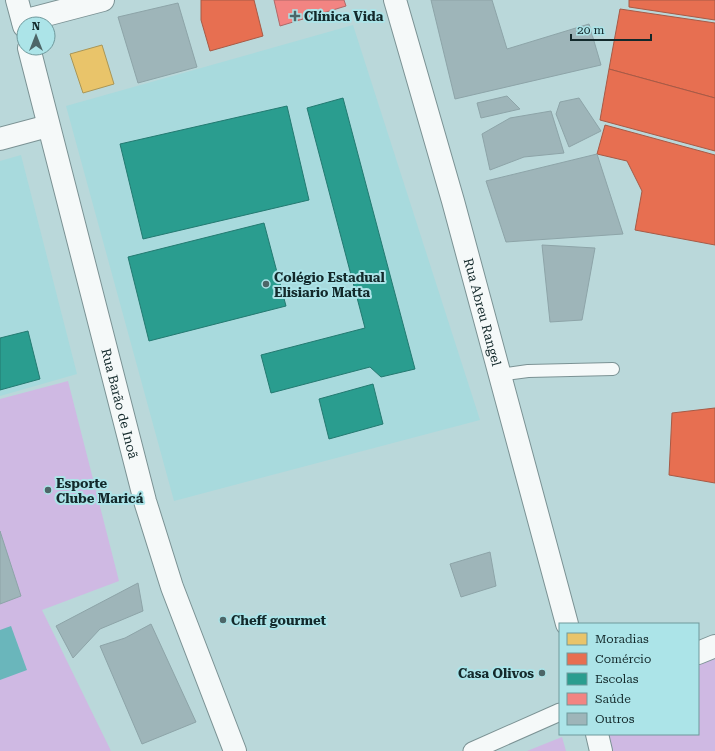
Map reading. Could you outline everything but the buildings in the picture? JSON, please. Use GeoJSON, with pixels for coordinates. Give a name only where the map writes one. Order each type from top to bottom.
{"type":"FeatureCollection","features":[{"type":"Feature","properties":{"kind":"main road"},"geometry":{"type":"LineString","coordinates":[[17,0],[21,16]]}},
{"type":"Feature","properties":{"kind":"main road"},"geometry":{"type":"LineString","coordinates":[[47,16],[103,0]]}},
{"type":"Feature","properties":{"kind":"main road","name":"Rua Abreu Rangel"},"geometry":{"type":"LineString","coordinates":[[395,0],[453,201],[567,623]]}},
{"type":"Feature","properties":{"kind":"main road","name":"Rua Barão de Inoã"},"geometry":{"type":"LineString","coordinates":[[31,56],[145,501],[172,587],[235,751]]}},
{"type":"Feature","properties":{"kind":"main road"},"geometry":{"type":"LineString","coordinates":[[0,140],[48,126]]}},
{"type":"Feature","properties":{"kind":"main road"},"geometry":{"type":"LineString","coordinates":[[699,653],[715,646]]}},
{"type":"Feature","properties":{"kind":"main road"},"geometry":{"type":"LineString","coordinates":[[597,735],[601,751]]}},
{"type":"Feature","properties":{"kind":"street"},"geometry":{"type":"LineString","coordinates":[[472,751],[559,712]]}},
{"type":"Feature","properties":{"kind":"lane"},"geometry":{"type":"LineString","coordinates":[[499,375],[528,371],[613,369]]}},
{"type":"Feature","properties":{"kind":"shaded area"},"geometry":{"type":"Polygon","coordinates":[[[353,25],[480,420],[174,501],[66,106],[353,25]]]}},
{"type":"Feature","properties":{"kind":"shaded area"},"geometry":{"type":"Polygon","coordinates":[[[21,155],[77,374],[0,396],[0,161],[21,155]]]}},
{"type":"Feature","properties":{"kind":"shaded area","name":"Esporte Clube Maricá"},"geometry":{"type":"Polygon","coordinates":[[[68,381],[119,581],[42,610],[111,751],[0,751],[0,399],[68,381]]]}},
{"type":"Feature","properties":{"kind":"shaded area"},"geometry":{"type":"Polygon","coordinates":[[[11,626],[27,670],[0,680],[0,630],[11,626]]]}},
{"type":"Feature","properties":{"kind":"shaded area"},"geometry":{"type":"Polygon","coordinates":[[[715,657],[715,751],[611,751],[606,735],[699,735],[699,664],[715,657]]]}},
{"type":"Feature","properties":{"kind":"shaded area"},"geometry":{"type":"Polygon","coordinates":[[[562,737],[566,751],[527,751],[562,737]]]}},
{"type":"Feature","properties":{"kind":"place","name":"Clínica Vida"},"geometry":{"type":"Point","coordinates":[295,16]}},
{"type":"Feature","properties":{"kind":"place","name":"Colégio Estadual Elisiario Matta"},"geometry":{"type":"Point","coordinates":[266,284]}},
{"type":"Feature","properties":{"kind":"place","name":"Esporte Clube Maricá"},"geometry":{"type":"Point","coordinates":[48,490]}},
{"type":"Feature","properties":{"kind":"place","name":"Cheff gourmet"},"geometry":{"type":"Point","coordinates":[223,620]}},
{"type":"Feature","properties":{"kind":"place","name":"Casa Olivos"},"geometry":{"type":"Point","coordinates":[542,673]}}]}
